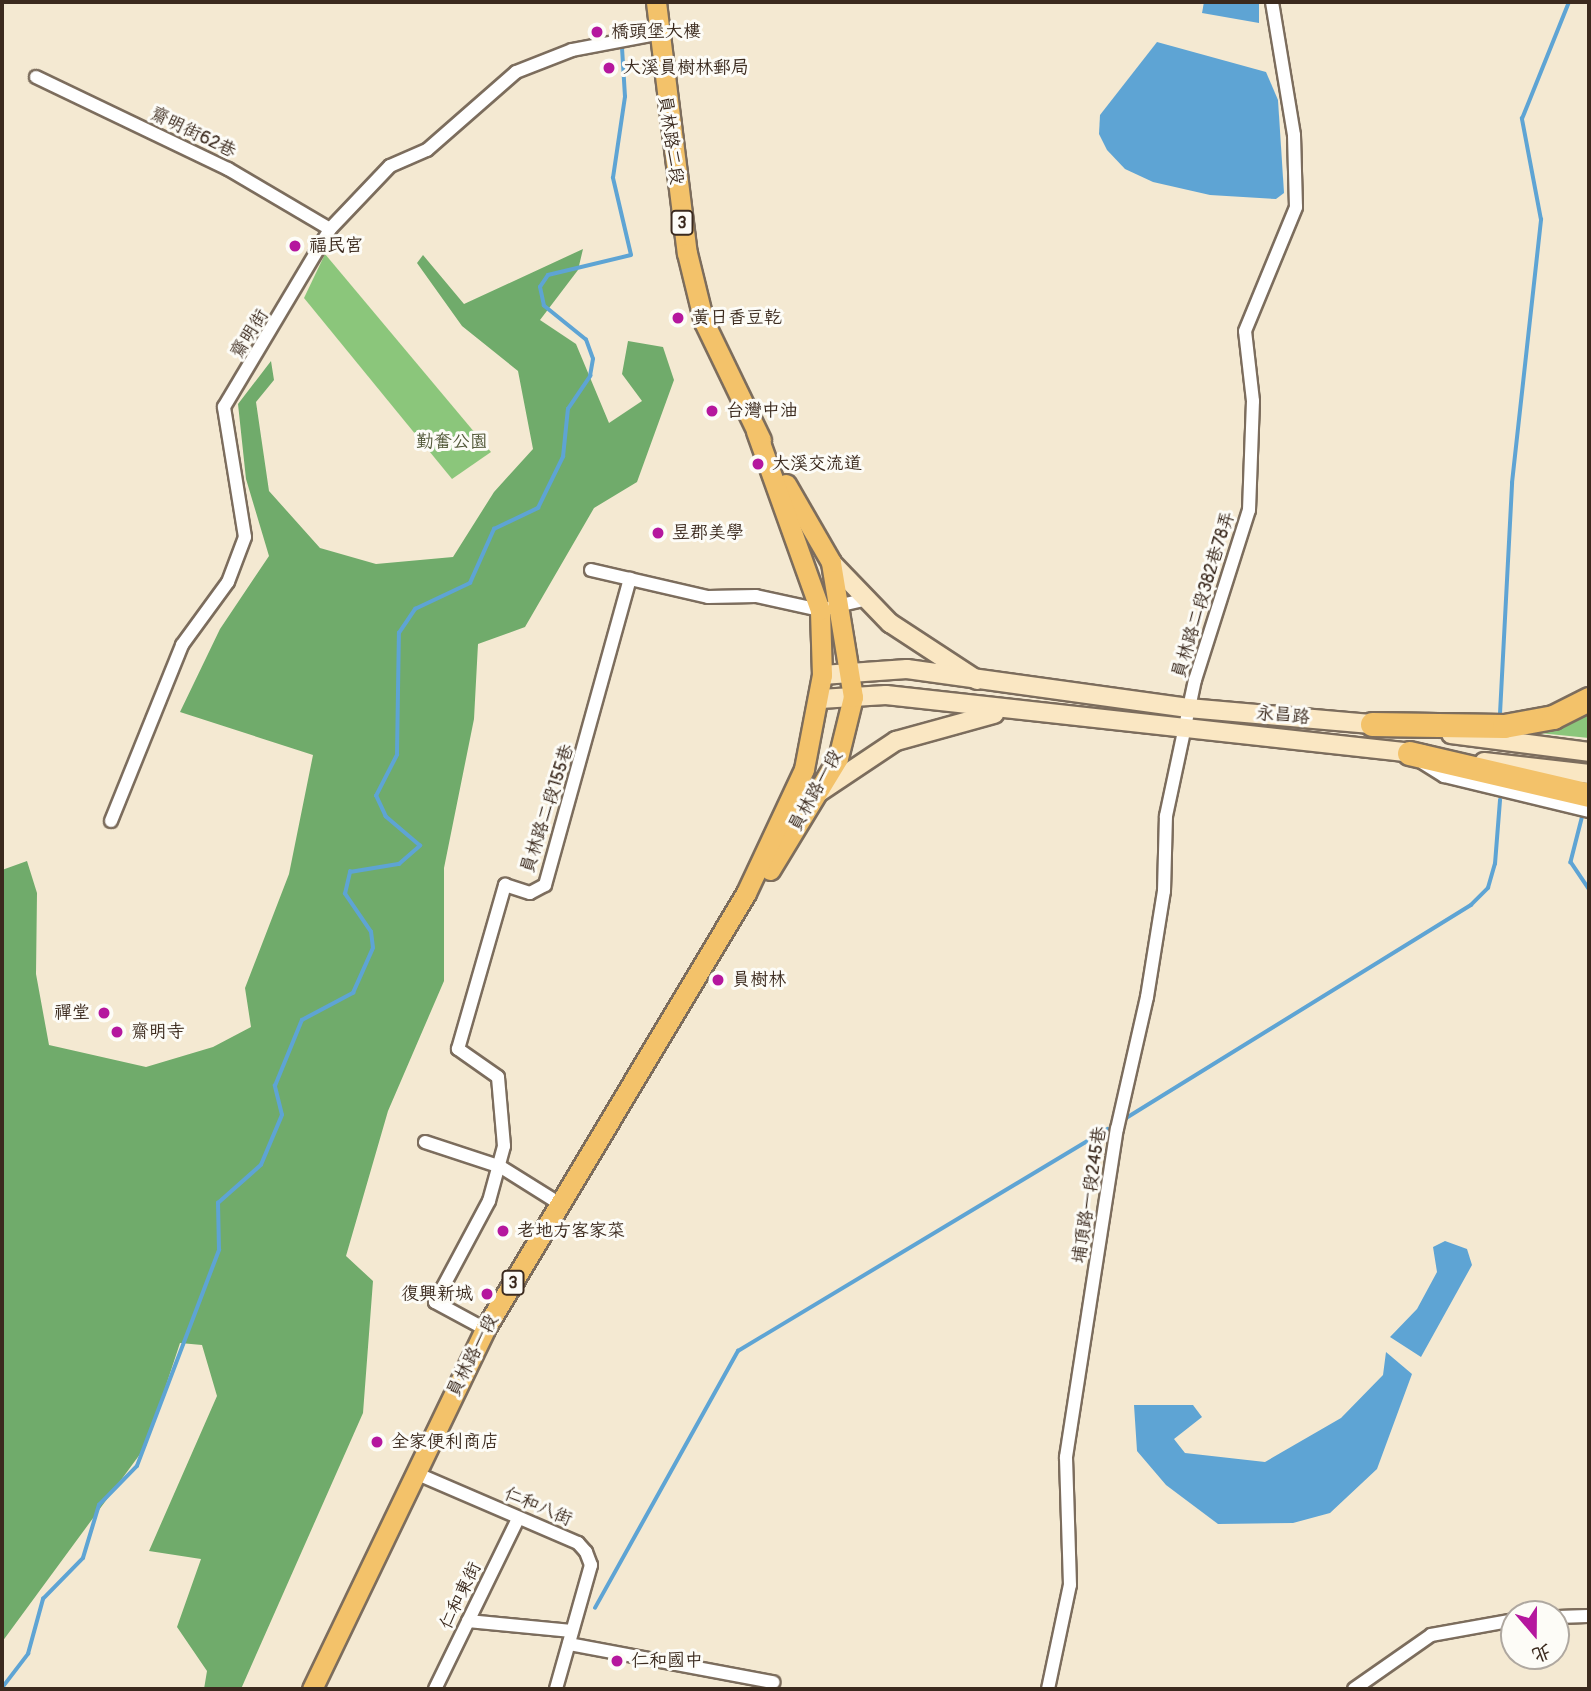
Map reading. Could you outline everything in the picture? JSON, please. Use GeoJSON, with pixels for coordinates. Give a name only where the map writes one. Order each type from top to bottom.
{"type":"FeatureCollection","features":[{"type":"Feature","properties":{"kind":"highway"},"geometry":{"type":"LineString","coordinates":[[1372,724],[1504,726],[1553,717],[1589,699]]}},
{"type":"Feature","properties":{"kind":"highway"},"geometry":{"type":"LineString","coordinates":[[1409,753],[1589,795]]}},
{"type":"Feature","properties":{"kind":"main road","name":"員林路二段"},"geometry":{"type":"LineString","coordinates":[[656,2],[657,34],[687,253],[704,322],[756,431],[831,562],[842,605],[850,674]]}},
{"type":"Feature","properties":{"kind":"main road","name":"員林路二段"},"geometry":{"type":"LineString","coordinates":[[756,431],[820,610],[820,699]]}},
{"type":"Feature","properties":{"kind":"main road"},"geometry":{"type":"LineString","coordinates":[[831,562],[867,599],[922,648],[977,680]]}},
{"type":"Feature","properties":{"kind":"main road","name":"永昌路"},"geometry":{"type":"LineString","coordinates":[[822,675],[907,669],[1188,708],[1372,724],[1589,752]]}},
{"type":"Feature","properties":{"kind":"main road","name":"員林路一段"},"geometry":{"type":"LineString","coordinates":[[746,893],[767,874],[838,758],[853,697],[850,674]]}},
{"type":"Feature","properties":{"kind":"main road","name":"永昌路"},"geometry":{"type":"LineString","coordinates":[[820,699],[853,697],[1014,711],[1184,732],[1409,753],[1589,774]]}},
{"type":"Feature","properties":{"kind":"main road","name":"員林路一段"},"geometry":{"type":"LineString","coordinates":[[312,1689],[420,1475],[485,1329],[746,893],[804,769],[820,699]]}},
{"type":"Feature","properties":{"kind":"main road"},"geometry":{"type":"LineString","coordinates":[[818,793],[905,737],[1014,711]]}},
{"type":"Feature","properties":{"kind":"street","name":"員林路二段382巷78弄"},"geometry":{"type":"LineString","coordinates":[[1188,708],[1248,510],[1253,401],[1245,331],[1296,207],[1294,135],[1272,2]]}},
{"type":"Feature","properties":{"kind":"street","name":"齋明街"},"geometry":{"type":"LineString","coordinates":[[111,821],[182,645],[228,582],[245,537],[223,407],[330,229],[390,166],[427,150],[516,72],[572,50],[657,34]]}},
{"type":"Feature","properties":{"kind":"street","name":"齋明街62巷"},"geometry":{"type":"LineString","coordinates":[[36,77],[228,169],[330,229]]}},
{"type":"Feature","properties":{"kind":"street"},"geometry":{"type":"LineString","coordinates":[[591,570],[630,579],[820,610],[867,599]]}},
{"type":"Feature","properties":{"kind":"street","name":"員林路二段155巷"},"geometry":{"type":"LineString","coordinates":[[501,1167],[506,1109],[498,1077],[458,1049],[505,885],[530,893],[545,885],[630,579]]}},
{"type":"Feature","properties":{"kind":"street","name":"埔頂路一段245巷"},"geometry":{"type":"LineString","coordinates":[[1048,1689],[1070,1585],[1066,1457],[1117,1129],[1147,997],[1164,891],[1163,838],[1188,708]]}},
{"type":"Feature","properties":{"kind":"street"},"geometry":{"type":"LineString","coordinates":[[1409,753],[1444,776],[1589,811]]}},
{"type":"Feature","properties":{"kind":"street"},"geometry":{"type":"LineString","coordinates":[[425,1142],[501,1167],[560,1204]]}},
{"type":"Feature","properties":{"kind":"street"},"geometry":{"type":"LineString","coordinates":[[485,1329],[435,1302],[501,1167]]}},
{"type":"Feature","properties":{"kind":"street","name":"仁和八街"},"geometry":{"type":"LineString","coordinates":[[420,1475],[578,1543],[586,1552],[591,1565],[556,1689]]}},
{"type":"Feature","properties":{"kind":"street","name":"仁和東街"},"geometry":{"type":"LineString","coordinates":[[435,1689],[518,1519]]}},
{"type":"Feature","properties":{"kind":"street"},"geometry":{"type":"LineString","coordinates":[[1570,1616],[1589,1616]]}},
{"type":"Feature","properties":{"kind":"street"},"geometry":{"type":"LineString","coordinates":[[468,1621],[570,1637],[773,1682]]}},
{"type":"Feature","properties":{"kind":"street"},"geometry":{"type":"LineString","coordinates":[[1354,1689],[1431,1635],[1500,1623]]}},
{"type":"Feature","properties":{"kind":"green space"},"geometry":{"type":"Polygon","coordinates":[[[583,249],[578,270],[540,320],[576,344],[609,423],[642,401],[622,374],[628,341],[663,347],[674,380],[637,482],[594,508],[525,627],[478,644],[474,719],[444,868],[444,981],[388,1111],[346,1256],[373,1281],[363,1413],[241,1689],[204,1689],[207,1671],[177,1627],[201,1559],[149,1551],[217,1396],[202,1345],[180,1343],[146,1446],[2,1642],[2,870],[27,861],[37,893],[36,974],[49,1045],[146,1067],[213,1047],[251,1027],[245,988],[289,874],[313,755],[180,712],[220,629],[269,556],[246,479],[238,404],[271,361],[274,380],[256,402],[269,491],[320,548],[376,564],[453,557],[494,492],[533,449],[518,371],[462,326],[417,263],[423,255],[464,304],[583,249]]]}},
{"type":"Feature","properties":{"kind":"green space","name":"勤奮公園"},"geometry":{"type":"Polygon","coordinates":[[[325,254],[491,452],[452,479],[304,298],[325,254]]]}},
{"type":"Feature","properties":{"kind":"green space"},"geometry":{"type":"Polygon","coordinates":[[[1589,707],[1589,738],[1520,731],[1589,707]]]}},
{"type":"Feature","properties":{"kind":"water"},"geometry":{"type":"Polygon","coordinates":[[[1204,2],[1259,2],[1259,23],[1202,13],[1204,2]]]}},
{"type":"Feature","properties":{"kind":"water"},"geometry":{"type":"Polygon","coordinates":[[[1157,42],[1266,72],[1278,100],[1284,193],[1276,199],[1210,195],[1153,182],[1125,169],[1107,150],[1099,134],[1100,115],[1157,42]]]}},
{"type":"Feature","properties":{"kind":"water"},"geometry":{"type":"Polygon","coordinates":[[[1445,1241],[1467,1249],[1472,1265],[1421,1357],[1390,1337],[1417,1309],[1437,1272],[1433,1247],[1445,1241]]]}},
{"type":"Feature","properties":{"kind":"water"},"geometry":{"type":"Polygon","coordinates":[[[1386,1352],[1412,1374],[1377,1469],[1330,1513],[1293,1523],[1218,1524],[1166,1485],[1137,1451],[1134,1405],[1193,1405],[1202,1417],[1174,1439],[1185,1453],[1265,1462],[1341,1418],[1383,1375],[1386,1352]]]}},
{"type":"Feature","properties":{"kind":"waterway"},"geometry":{"type":"LineString","coordinates":[[1500,714],[1512,483],[1541,220],[1522,119],[1569,2]]}},
{"type":"Feature","properties":{"kind":"waterway"},"geometry":{"type":"LineString","coordinates":[[2,1688],[28,1654],[43,1599],[83,1558],[99,1505],[137,1466],[219,1250],[218,1203],[261,1165],[282,1115],[275,1086],[302,1020],[353,993],[373,948],[371,932],[345,894],[350,872],[399,864],[420,846],[386,817],[376,796],[397,755],[399,633],[415,609],[470,583],[494,529],[538,508],[563,457],[568,409],[590,376],[593,359],[586,340],[544,306],[540,287],[548,275],[631,255],[613,178],[625,97],[622,48]]}},
{"type":"Feature","properties":{"kind":"waterway"},"geometry":{"type":"LineString","coordinates":[[1123,1120],[1471,905],[1488,888],[1495,864],[1500,800]]}},
{"type":"Feature","properties":{"kind":"waterway"},"geometry":{"type":"LineString","coordinates":[[1583,815],[1571,862],[1589,889]]}},
{"type":"Feature","properties":{"kind":"waterway"},"geometry":{"type":"LineString","coordinates":[[595,1608],[738,1351],[1107,1129]]}},
{"type":"Feature","properties":{"kind":"place","name":"橋頭堡大樓"},"geometry":{"type":"Point","coordinates":[597,32]}},
{"type":"Feature","properties":{"kind":"place","name":"大溪員樹林郵局"},"geometry":{"type":"Point","coordinates":[609,68]}},
{"type":"Feature","properties":{"kind":"place","name":"福民宮"},"geometry":{"type":"Point","coordinates":[295,246]}},
{"type":"Feature","properties":{"kind":"place","name":"黃日香豆乾"},"geometry":{"type":"Point","coordinates":[678,318]}},
{"type":"Feature","properties":{"kind":"place","name":"台灣中油"},"geometry":{"type":"Point","coordinates":[712,411]}},
{"type":"Feature","properties":{"kind":"place","name":"大溪交流道"},"geometry":{"type":"Point","coordinates":[758,464]}},
{"type":"Feature","properties":{"kind":"place","name":"昱郡美學"},"geometry":{"type":"Point","coordinates":[658,533]}},
{"type":"Feature","properties":{"kind":"place","name":"員樹林"},"geometry":{"type":"Point","coordinates":[718,980]}},
{"type":"Feature","properties":{"kind":"place","name":"禪堂"},"geometry":{"type":"Point","coordinates":[104,1013]}},
{"type":"Feature","properties":{"kind":"place","name":"齋明寺"},"geometry":{"type":"Point","coordinates":[117,1032]}},
{"type":"Feature","properties":{"kind":"place","name":"老地方客家菜"},"geometry":{"type":"Point","coordinates":[503,1231]}},
{"type":"Feature","properties":{"kind":"place","name":"復興新城"},"geometry":{"type":"Point","coordinates":[487,1294]}},
{"type":"Feature","properties":{"kind":"place","name":"全家便利商店"},"geometry":{"type":"Point","coordinates":[377,1442]}},
{"type":"Feature","properties":{"kind":"place","name":"仁和國中"},"geometry":{"type":"Point","coordinates":[617,1661]}}]}
